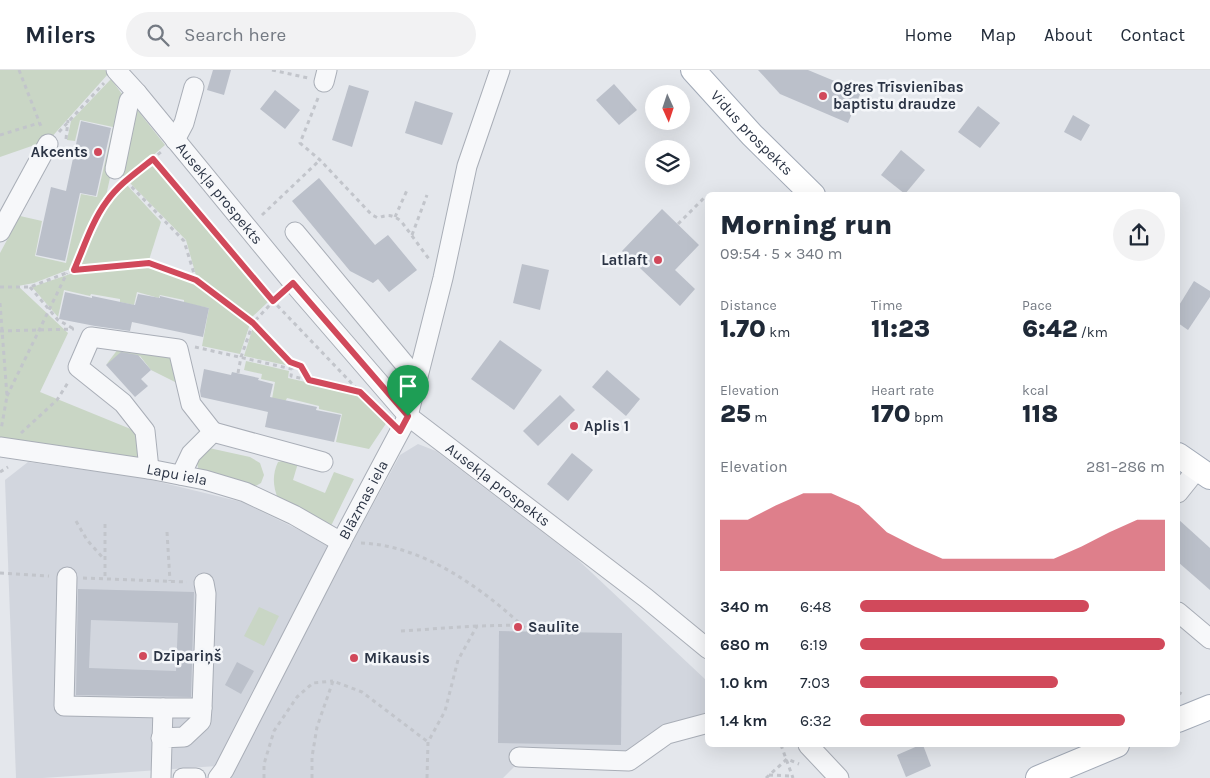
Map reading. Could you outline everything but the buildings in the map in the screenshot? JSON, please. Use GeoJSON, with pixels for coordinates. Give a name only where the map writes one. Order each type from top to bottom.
{"type":"FeatureCollection","features":[{"type":"Feature","properties":{"kind":"main road","name":"Vidus prospekts"},"geometry":{"type":"LineString","coordinates":[[693,70],[752,135],[810,192]]}},
{"type":"Feature","properties":{"kind":"main road"},"geometry":{"type":"LineString","coordinates":[[1180,456],[1204,473]]}},
{"type":"Feature","properties":{"kind":"main road"},"geometry":{"type":"LineString","coordinates":[[1180,719],[1210,707]]}},
{"type":"Feature","properties":{"kind":"main road"},"geometry":{"type":"LineString","coordinates":[[1038,778],[1112,747]]}},
{"type":"Feature","properties":{"kind":"street","name":"Ausekļa prospekts"},"geometry":{"type":"LineString","coordinates":[[116,70],[293,283],[408,416],[646,598],[705,647]]}},
{"type":"Feature","properties":{"kind":"street","name":"Blāzmas iela"},"geometry":{"type":"LineString","coordinates":[[221,774],[340,542],[408,416],[468,166],[500,70]]}},
{"type":"Feature","properties":{"kind":"street"},"geometry":{"type":"LineString","coordinates":[[175,140],[184,123],[194,87]]}},
{"type":"Feature","properties":{"kind":"street"},"geometry":{"type":"LineString","coordinates":[[120,175],[129,101],[137,93]]}},
{"type":"Feature","properties":{"kind":"street"},"geometry":{"type":"LineString","coordinates":[[0,232],[48,144]]}},
{"type":"Feature","properties":{"kind":"street"},"geometry":{"type":"LineString","coordinates":[[295,232],[417,380]]}},
{"type":"Feature","properties":{"kind":"street"},"geometry":{"type":"LineString","coordinates":[[149,469],[145,431],[123,403],[78,368],[91,337],[178,349],[191,404],[214,432],[324,462]]}},
{"type":"Feature","properties":{"kind":"street"},"geometry":{"type":"LineString","coordinates":[[181,476],[191,454],[214,432]]}},
{"type":"Feature","properties":{"kind":"street","name":"Lapu iela"},"geometry":{"type":"LineString","coordinates":[[8,442],[149,469],[245,492],[294,515],[340,542]]}},
{"type":"Feature","properties":{"kind":"street"},"geometry":{"type":"LineString","coordinates":[[1180,491],[1204,473]]}},
{"type":"Feature","properties":{"kind":"street"},"geometry":{"type":"LineString","coordinates":[[67,577],[64,706],[202,708]]}},
{"type":"Feature","properties":{"kind":"street"},"geometry":{"type":"LineString","coordinates":[[162,738],[184,737],[201,722],[206,594],[204,583]]}},
{"type":"Feature","properties":{"kind":"street"},"geometry":{"type":"LineString","coordinates":[[1180,614],[1210,639]]}},
{"type":"Feature","properties":{"kind":"street"},"geometry":{"type":"LineString","coordinates":[[161,778],[163,708]]}},
{"type":"Feature","properties":{"kind":"street"},"geometry":{"type":"LineString","coordinates":[[519,757],[629,761],[667,734],[705,724]]}},
{"type":"Feature","properties":{"kind":"street"},"geometry":{"type":"LineString","coordinates":[[810,747],[839,778]]}},
{"type":"Feature","properties":{"kind":"street"},"geometry":{"type":"LineString","coordinates":[[183,778],[196,778]]}},
{"type":"Feature","properties":{"kind":"path"},"geometry":{"type":"LineString","coordinates":[[19,70],[48,144],[68,120],[116,70]]}},
{"type":"Feature","properties":{"kind":"path"},"geometry":{"type":"LineString","coordinates":[[272,70],[326,76],[300,143],[320,160],[372,215],[378,218],[387,215],[395,216],[401,221],[442,278]]}},
{"type":"Feature","properties":{"kind":"path"},"geometry":{"type":"LineString","coordinates":[[0,135],[39,123]]}},
{"type":"Feature","properties":{"kind":"path"},"geometry":{"type":"LineString","coordinates":[[74,270],[97,215],[108,199],[120,175],[153,159],[175,140]]}},
{"type":"Feature","properties":{"kind":"path"},"geometry":{"type":"LineString","coordinates":[[153,159],[273,301],[367,399]]}},
{"type":"Feature","properties":{"kind":"path"},"geometry":{"type":"LineString","coordinates":[[262,215],[320,160]]}},
{"type":"Feature","properties":{"kind":"path"},"geometry":{"type":"LineString","coordinates":[[120,175],[184,241],[196,280]]}},
{"type":"Feature","properties":{"kind":"path"},"geometry":{"type":"LineString","coordinates":[[395,216],[408,188]]}},
{"type":"Feature","properties":{"kind":"path"},"geometry":{"type":"LineString","coordinates":[[412,236],[428,195]]}},
{"type":"Feature","properties":{"kind":"path"},"geometry":{"type":"LineString","coordinates":[[678,224],[704,198]]}},
{"type":"Feature","properties":{"kind":"path"},"geometry":{"type":"LineString","coordinates":[[0,287],[30,287],[74,270],[149,263],[196,280],[253,323],[293,367]]}},
{"type":"Feature","properties":{"kind":"path"},"geometry":{"type":"LineString","coordinates":[[7,396],[67,273]]}},
{"type":"Feature","properties":{"kind":"path"},"geometry":{"type":"LineString","coordinates":[[238,373],[241,357],[253,323],[293,283]]}},
{"type":"Feature","properties":{"kind":"path"},"geometry":{"type":"LineString","coordinates":[[30,287],[58,320],[75,329]]}},
{"type":"Feature","properties":{"kind":"path"},"geometry":{"type":"LineString","coordinates":[[0,304],[7,396],[0,436]]}},
{"type":"Feature","properties":{"kind":"path"},"geometry":{"type":"LineString","coordinates":[[241,357],[293,367],[301,366],[309,380]]}},
{"type":"Feature","properties":{"kind":"path"},"geometry":{"type":"LineString","coordinates":[[293,367],[291,376],[360,392]]}},
{"type":"Feature","properties":{"kind":"path"},"geometry":{"type":"LineString","coordinates":[[8,442],[57,400],[78,368]]}},
{"type":"Feature","properties":{"kind":"path"},"geometry":{"type":"LineString","coordinates":[[76,521],[87,540],[105,559]]}},
{"type":"Feature","properties":{"kind":"path"},"geometry":{"type":"LineString","coordinates":[[105,524],[105,579]]}},
{"type":"Feature","properties":{"kind":"path"},"geometry":{"type":"LineString","coordinates":[[166,532],[170,582]]}},
{"type":"Feature","properties":{"kind":"path"},"geometry":{"type":"LineString","coordinates":[[340,542],[379,543],[422,556],[471,584],[529,632]]}},
{"type":"Feature","properties":{"kind":"path"},"geometry":{"type":"LineString","coordinates":[[0,573],[204,583]]}},
{"type":"Feature","properties":{"kind":"path"},"geometry":{"type":"LineString","coordinates":[[401,631],[522,625]]}},
{"type":"Feature","properties":{"kind":"path"},"geometry":{"type":"LineString","coordinates":[[426,778],[428,742],[445,711],[458,660],[477,626]]}},
{"type":"Feature","properties":{"kind":"path"},"geometry":{"type":"LineString","coordinates":[[264,778],[264,764],[274,731],[297,697],[313,683],[333,681],[362,692],[428,742]]}},
{"type":"Feature","properties":{"kind":"path"},"geometry":{"type":"LineString","coordinates":[[312,778],[312,757],[317,727],[333,681]]}},
{"type":"Feature","properties":{"kind":"path"},"geometry":{"type":"LineString","coordinates":[[768,777],[792,777],[782,747]]}},
{"type":"Feature","properties":{"kind":"path"},"geometry":{"type":"LineString","coordinates":[[787,759],[801,764]]}},
{"type":"Feature","properties":{"kind":"path"},"geometry":{"type":"LineString","coordinates":[[768,777],[787,759]]}},
{"type":"Feature","properties":{"kind":"shaded area","name":"Saulīte"},"geometry":{"type":"Polygon","coordinates":[[[418,444],[436,451],[575,557],[705,679],[705,716],[620,770],[516,765],[503,778],[231,778],[336,573],[400,455],[418,444]]]}},
{"type":"Feature","properties":{"kind":"shaded area","name":"Dzīpariņš"},"geometry":{"type":"Polygon","coordinates":[[[28,462],[143,478],[242,502],[330,545],[217,766],[43,778],[16,778],[5,480],[28,462]]]}},
{"type":"Feature","properties":{"kind":"green space"},"geometry":{"type":"Polygon","coordinates":[[[0,70],[105,70],[108,74],[49,140],[0,157],[0,70]]]}},
{"type":"Feature","properties":{"kind":"green space"},"geometry":{"type":"Polygon","coordinates":[[[111,79],[127,101],[106,196],[95,216],[73,268],[34,283],[18,286],[68,333],[40,392],[138,432],[145,464],[0,438],[0,253],[20,216],[42,221],[35,256],[66,263],[81,194],[97,197],[113,127],[80,120],[75,141],[67,140],[71,121],[111,79]]]}},
{"type":"Feature","properties":{"kind":"green space"},"geometry":{"type":"Polygon","coordinates":[[[131,102],[165,145],[126,179],[117,168],[131,102]]]}},
{"type":"Feature","properties":{"kind":"green space"},"geometry":{"type":"Polygon","coordinates":[[[153,162],[268,302],[252,317],[197,279],[186,240],[129,182],[153,162]]]}},
{"type":"Feature","properties":{"kind":"green space"},"geometry":{"type":"Polygon","coordinates":[[[126,184],[161,222],[149,260],[77,268],[111,201],[126,184]]]}},
{"type":"Feature","properties":{"kind":"green space"},"geometry":{"type":"Polygon","coordinates":[[[147,266],[194,282],[250,324],[240,354],[202,346],[209,308],[184,303],[184,300],[160,295],[159,298],[137,292],[134,305],[120,302],[120,299],[91,294],[90,296],[64,290],[58,317],[32,287],[76,272],[147,266]]]}},
{"type":"Feature","properties":{"kind":"green space"},"geometry":{"type":"Polygon","coordinates":[[[253,327],[290,366],[244,356],[253,327]]]}},
{"type":"Feature","properties":{"kind":"green space"},"geometry":{"type":"Polygon","coordinates":[[[118,349],[163,354],[174,359],[179,384],[151,370],[140,356],[129,364],[120,354],[106,365],[118,349]]]}},
{"type":"Feature","properties":{"kind":"green space"},"geometry":{"type":"Polygon","coordinates":[[[246,361],[289,371],[288,378],[358,394],[387,422],[369,449],[336,442],[342,414],[319,409],[319,406],[287,398],[285,402],[272,399],[275,382],[261,379],[262,374],[244,370],[246,361]]]}},
{"type":"Feature","properties":{"kind":"green space"},"geometry":{"type":"Polygon","coordinates":[[[209,448],[250,457],[260,463],[264,475],[261,483],[254,487],[247,486],[230,477],[199,471],[196,460],[209,448]]]}},
{"type":"Feature","properties":{"kind":"green space"},"geometry":{"type":"Polygon","coordinates":[[[287,460],[298,463],[293,480],[325,493],[334,472],[354,479],[330,528],[278,499],[274,485],[275,471],[278,462],[287,460]]]}},
{"type":"Feature","properties":{"kind":"green space"},"geometry":{"type":"Polygon","coordinates":[[[259,607],[279,616],[264,646],[244,636],[259,607]]]}},
{"type":"Feature","properties":{"kind":"place","name":"Ogres Trīsvienības baptistu draudze"},"geometry":{"type":"Point","coordinates":[823,96]}},
{"type":"Feature","properties":{"kind":"place","name":"Akcents"},"geometry":{"type":"Point","coordinates":[98,152]}},
{"type":"Feature","properties":{"kind":"place","name":"Latlaft"},"geometry":{"type":"Point","coordinates":[658,260]}},
{"type":"Feature","properties":{"kind":"place","name":"Aplis 1"},"geometry":{"type":"Point","coordinates":[574,426]}},
{"type":"Feature","properties":{"kind":"place","name":"Saulīte"},"geometry":{"type":"Point","coordinates":[518,627]}},
{"type":"Feature","properties":{"kind":"place","name":"Dzīpariņš"},"geometry":{"type":"Point","coordinates":[143,656]}},
{"type":"Feature","properties":{"kind":"place","name":"Mikausis"},"geometry":{"type":"Point","coordinates":[354,658]}},
{"type":"Feature","properties":{"kind":"route"},"geometry":{"type":"LineString","coordinates":[[153,159],[273,301],[293,283],[408,416],[400,431],[360,392],[309,380],[301,366],[290,362],[253,323],[196,280],[149,263],[74,270],[97,215],[108,199],[153,159]]}}]}
